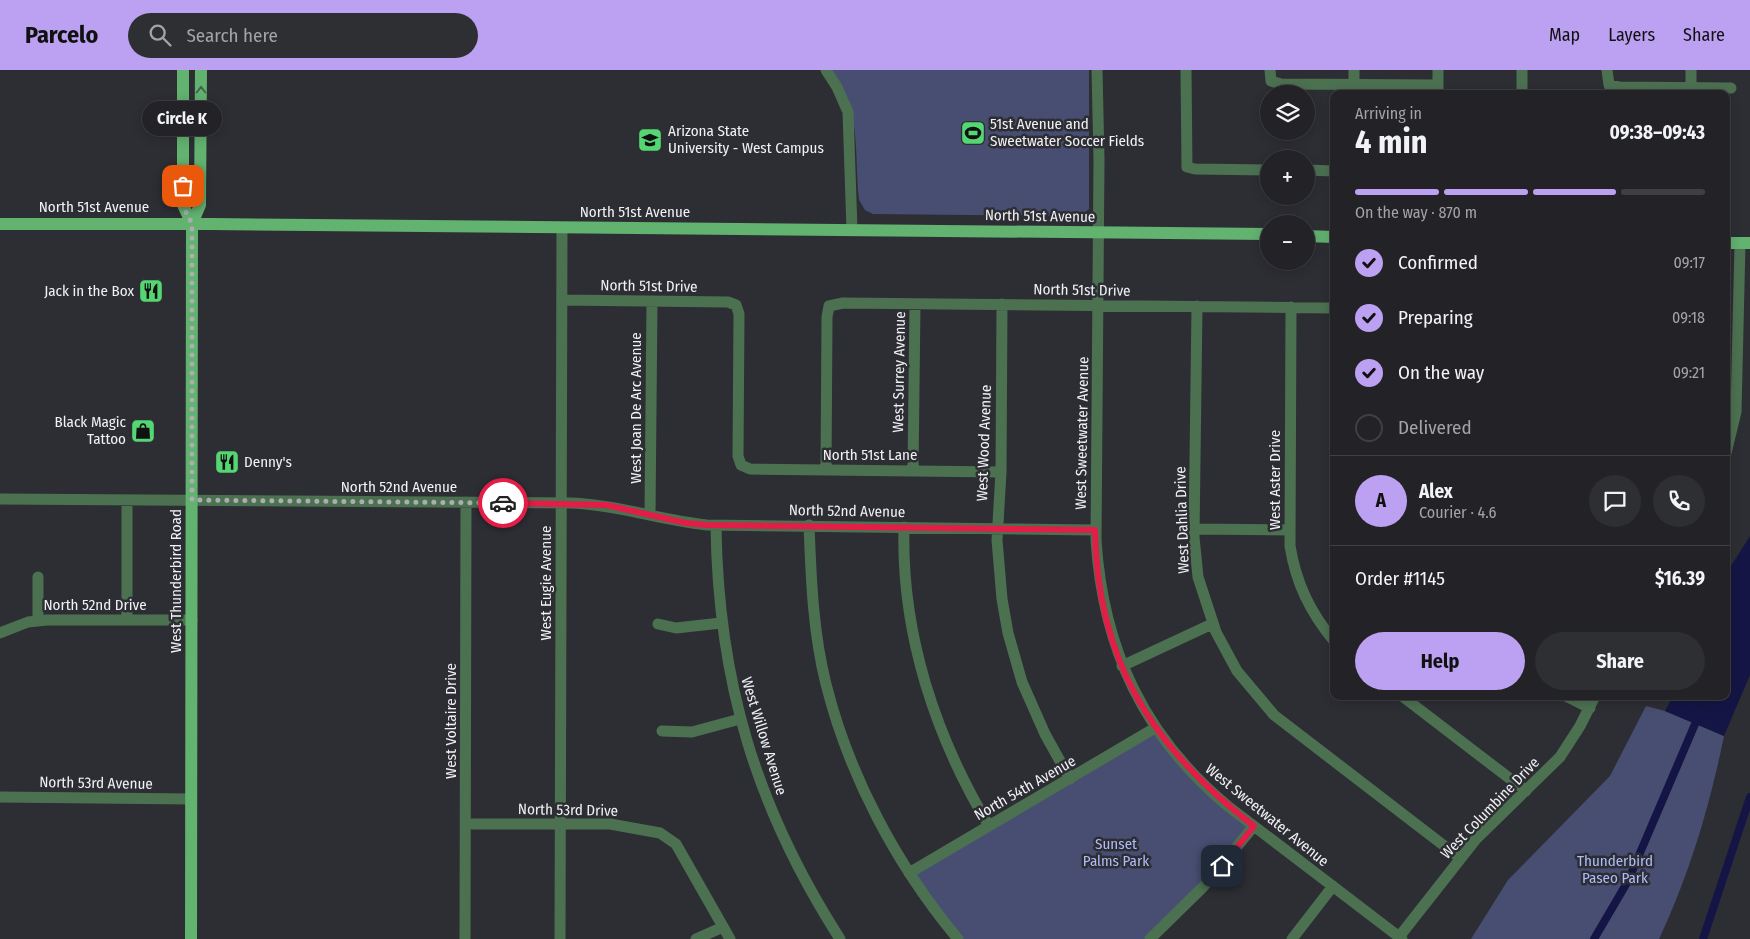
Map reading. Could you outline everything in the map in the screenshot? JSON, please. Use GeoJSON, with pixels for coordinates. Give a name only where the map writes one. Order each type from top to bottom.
{"type":"FeatureCollection","features":[{"type":"Feature","properties":{"kind":"main road","name":"West Thunderbird Road"},"geometry":{"type":"LineString","coordinates":[[182,70],[183,206],[192,224]]}},
{"type":"Feature","properties":{"kind":"main road","name":"West Thunderbird Road"},"geometry":{"type":"LineString","coordinates":[[191,939],[192,224],[200,205],[201,70]]}},
{"type":"Feature","properties":{"kind":"main road","name":"North 51st Avenue"},"geometry":{"type":"LineString","coordinates":[[0,224],[192,224],[1260,234]]}},
{"type":"Feature","properties":{"kind":"main road"},"geometry":{"type":"LineString","coordinates":[[1315,236],[1330,237]]}},
{"type":"Feature","properties":{"kind":"main road"},"geometry":{"type":"LineString","coordinates":[[1730,243],[1745,243]]}},
{"type":"Feature","properties":{"kind":"street"},"geometry":{"type":"LineString","coordinates":[[826,70],[837,87],[848,112],[852,230]]}},
{"type":"Feature","properties":{"kind":"street","name":"West Sweetwater Avenue"},"geometry":{"type":"LineString","coordinates":[[1097,70],[1099,306],[1095,530],[1102,601],[1122,666],[1155,728],[1176,755],[1202,783],[1254,826],[1401,938]]}},
{"type":"Feature","properties":{"kind":"street"},"geometry":{"type":"LineString","coordinates":[[1186,70],[1187,167],[1195,169],[1260,170]]}},
{"type":"Feature","properties":{"kind":"street"},"geometry":{"type":"LineString","coordinates":[[1354,70],[1354,84]]}},
{"type":"Feature","properties":{"kind":"street"},"geometry":{"type":"LineString","coordinates":[[1271,76],[1281,84],[1354,84],[1438,89],[1438,70]]}},
{"type":"Feature","properties":{"kind":"street"},"geometry":{"type":"LineString","coordinates":[[1522,70],[1522,90]]}},
{"type":"Feature","properties":{"kind":"street"},"geometry":{"type":"LineString","coordinates":[[1607,70],[1608,85],[1673,90]]}},
{"type":"Feature","properties":{"kind":"street"},"geometry":{"type":"LineString","coordinates":[[1691,70],[1691,90]]}},
{"type":"Feature","properties":{"kind":"street"},"geometry":{"type":"LineString","coordinates":[[1704,90],[1731,88]]}},
{"type":"Feature","properties":{"kind":"street"},"geometry":{"type":"LineString","coordinates":[[1315,170],[1330,171]]}},
{"type":"Feature","properties":{"kind":"street","name":"West Eugie Avenue"},"geometry":{"type":"LineString","coordinates":[[560,939],[562,228]]}},
{"type":"Feature","properties":{"kind":"street"},"geometry":{"type":"LineString","coordinates":[[1730,437],[1736,412],[1738,314],[1745,243]]}},
{"type":"Feature","properties":{"kind":"street","name":"North 51st Drive"},"geometry":{"type":"LineString","coordinates":[[562,300],[728,302],[736,305],[739,314],[738,456],[741,465]]}},
{"type":"Feature","properties":{"kind":"street","name":"West Joan De Arc Avenue"},"geometry":{"type":"LineString","coordinates":[[650,515],[652,301]]}},
{"type":"Feature","properties":{"kind":"street","name":"North 51st Drive"},"geometry":{"type":"LineString","coordinates":[[826,470],[827,317],[829,306],[843,303],[1330,308]]}},
{"type":"Feature","properties":{"kind":"street","name":"West Surrey Avenue"},"geometry":{"type":"LineString","coordinates":[[913,470],[914,304]]}},
{"type":"Feature","properties":{"kind":"street","name":"West Wood Avenue"},"geometry":{"type":"LineString","coordinates":[[1002,304],[1001,472],[997,528],[1002,599],[1022,682],[1045,734],[1070,779]]}},
{"type":"Feature","properties":{"kind":"street","name":"West Dahlia Drive"},"geometry":{"type":"LineString","coordinates":[[1197,306],[1194,529],[1198,577],[1212,624],[1237,671],[1274,715],[1460,858]]}},
{"type":"Feature","properties":{"kind":"street","name":"West Aster Drive"},"geometry":{"type":"LineString","coordinates":[[1291,308],[1289,530],[1293,564],[1307,603],[1330,635]]}},
{"type":"Feature","properties":{"kind":"street"},"geometry":{"type":"LineString","coordinates":[[1730,314],[1738,314]]}},
{"type":"Feature","properties":{"kind":"street","name":"North 51st Lane"},"geometry":{"type":"LineString","coordinates":[[741,465],[750,470],[1001,472]]}},
{"type":"Feature","properties":{"kind":"street","name":"North 52nd Avenue"},"geometry":{"type":"LineString","coordinates":[[0,499],[561,503],[606,505],[686,523],[716,526],[809,525],[1095,530]]}},
{"type":"Feature","properties":{"kind":"street"},"geometry":{"type":"LineString","coordinates":[[127,500],[127,620]]}},
{"type":"Feature","properties":{"kind":"street","name":"West Voltaire Drive"},"geometry":{"type":"LineString","coordinates":[[465,939],[466,502]]}},
{"type":"Feature","properties":{"kind":"street"},"geometry":{"type":"LineString","coordinates":[[809,525],[812,596],[826,684],[862,785],[887,835],[910,873],[958,939]]}},
{"type":"Feature","properties":{"kind":"street","name":"West Willow Avenue"},"geometry":{"type":"LineString","coordinates":[[716,526],[721,623],[740,719],[761,785],[781,834],[800,874],[840,939]]}},
{"type":"Feature","properties":{"kind":"street"},"geometry":{"type":"LineString","coordinates":[[904,527],[904,564],[912,629],[930,701],[960,772],[989,826]]}},
{"type":"Feature","properties":{"kind":"street"},"geometry":{"type":"LineString","coordinates":[[1194,529],[1289,530]]}},
{"type":"Feature","properties":{"kind":"street"},"geometry":{"type":"LineString","coordinates":[[38,577],[38,620]]}},
{"type":"Feature","properties":{"kind":"street","name":"North 52nd Drive"},"geometry":{"type":"LineString","coordinates":[[0,634],[38,620],[192,620]]}},
{"type":"Feature","properties":{"kind":"street"},"geometry":{"type":"LineString","coordinates":[[658,624],[676,628],[721,623]]}},
{"type":"Feature","properties":{"kind":"street"},"geometry":{"type":"LineString","coordinates":[[1122,666],[1212,624]]}},
{"type":"Feature","properties":{"kind":"street"},"geometry":{"type":"LineString","coordinates":[[1407,700],[1526,791]]}},
{"type":"Feature","properties":{"kind":"street"},"geometry":{"type":"LineString","coordinates":[[1574,700],[1590,708]]}},
{"type":"Feature","properties":{"kind":"street","name":"West Columbine Drive"},"geometry":{"type":"LineString","coordinates":[[1401,938],[1460,858],[1566,749],[1594,700]]}},
{"type":"Feature","properties":{"kind":"street"},"geometry":{"type":"LineString","coordinates":[[662,731],[692,732],[740,719]]}},
{"type":"Feature","properties":{"kind":"street","name":"North 54th Avenue"},"geometry":{"type":"LineString","coordinates":[[910,873],[1155,728]]}},
{"type":"Feature","properties":{"kind":"street","name":"North 53rd Avenue"},"geometry":{"type":"LineString","coordinates":[[0,797],[191,799]]}},
{"type":"Feature","properties":{"kind":"street","name":"North 53rd Drive"},"geometry":{"type":"LineString","coordinates":[[465,824],[622,825],[650,830],[668,837],[683,855],[723,927]]}},
{"type":"Feature","properties":{"kind":"street"},"geometry":{"type":"LineString","coordinates":[[1150,939],[1198,892],[1231,856],[1254,826]]}},
{"type":"Feature","properties":{"kind":"street"},"geometry":{"type":"LineString","coordinates":[[1292,939],[1332,886]]}},
{"type":"Feature","properties":{"kind":"street"},"geometry":{"type":"LineString","coordinates":[[696,939],[723,927],[730,939]]}},
{"type":"Feature","properties":{"kind":"green space","name":"51st Avenue and Sweetwater Soccer Fields"},"geometry":{"type":"Polygon","coordinates":[[[832,70],[1089,70],[1089,209],[1081,216],[873,214],[865,210],[859,200],[855,133],[852,117],[842,85],[832,70]]]}},
{"type":"Feature","properties":{"kind":"green space","name":"Thunderbird Paseo Park"},"geometry":{"type":"Polygon","coordinates":[[[1646,706],[1665,711],[1724,736],[1698,840],[1680,890],[1659,939],[1471,939],[1508,880],[1610,776],[1646,706]]]}},
{"type":"Feature","properties":{"kind":"green space","name":"Sunset Palms Park"},"geometry":{"type":"Polygon","coordinates":[[[1155,728],[1161,737],[1254,826],[1150,939],[958,939],[909,873],[1155,728]]]}},
{"type":"Feature","properties":{"kind":"shaded area"},"geometry":{"type":"Polygon","coordinates":[[[1750,536],[1750,675],[1724,736],[1665,711],[1671,700],[1730,700],[1730,568],[1750,536]]]}},
{"type":"Feature","properties":{"kind":"waterway"},"geometry":{"type":"LineString","coordinates":[[1594,939],[1628,881],[1705,700]]}},
{"type":"Feature","properties":{"kind":"waterway"},"geometry":{"type":"LineString","coordinates":[[1703,939],[1750,797]]}},
{"type":"Feature","properties":{"kind":"way so far"},"geometry":{"type":"LineString","coordinates":[[183,186],[183,206],[192,224],[192,500],[503,503]]}},
{"type":"Feature","properties":{"kind":"place","name":"51st Avenue and Sweetwater Soccer Fields"},"geometry":{"type":"Point","coordinates":[973,133]}},
{"type":"Feature","properties":{"kind":"place","name":"Arizona State University - West Campus"},"geometry":{"type":"Point","coordinates":[650,140]}},
{"type":"Feature","properties":{"kind":"place","name":"Circle K"},"geometry":{"type":"Point","coordinates":[183,186]}},
{"type":"Feature","properties":{"kind":"place","name":"Jack in the Box"},"geometry":{"type":"Point","coordinates":[151,291]}},
{"type":"Feature","properties":{"kind":"place","name":"Black Magic Tattoo"},"geometry":{"type":"Point","coordinates":[143,431]}},
{"type":"Feature","properties":{"kind":"place","name":"Denny's"},"geometry":{"type":"Point","coordinates":[227,462]}},
{"type":"Feature","properties":{"kind":"route"},"geometry":{"type":"LineString","coordinates":[[503,503],[606,505],[686,523],[707,525],[1095,530],[1099,581],[1106,620],[1119,658],[1144,710],[1155,728],[1187,768],[1216,796],[1254,826],[1222,866]]}}]}
